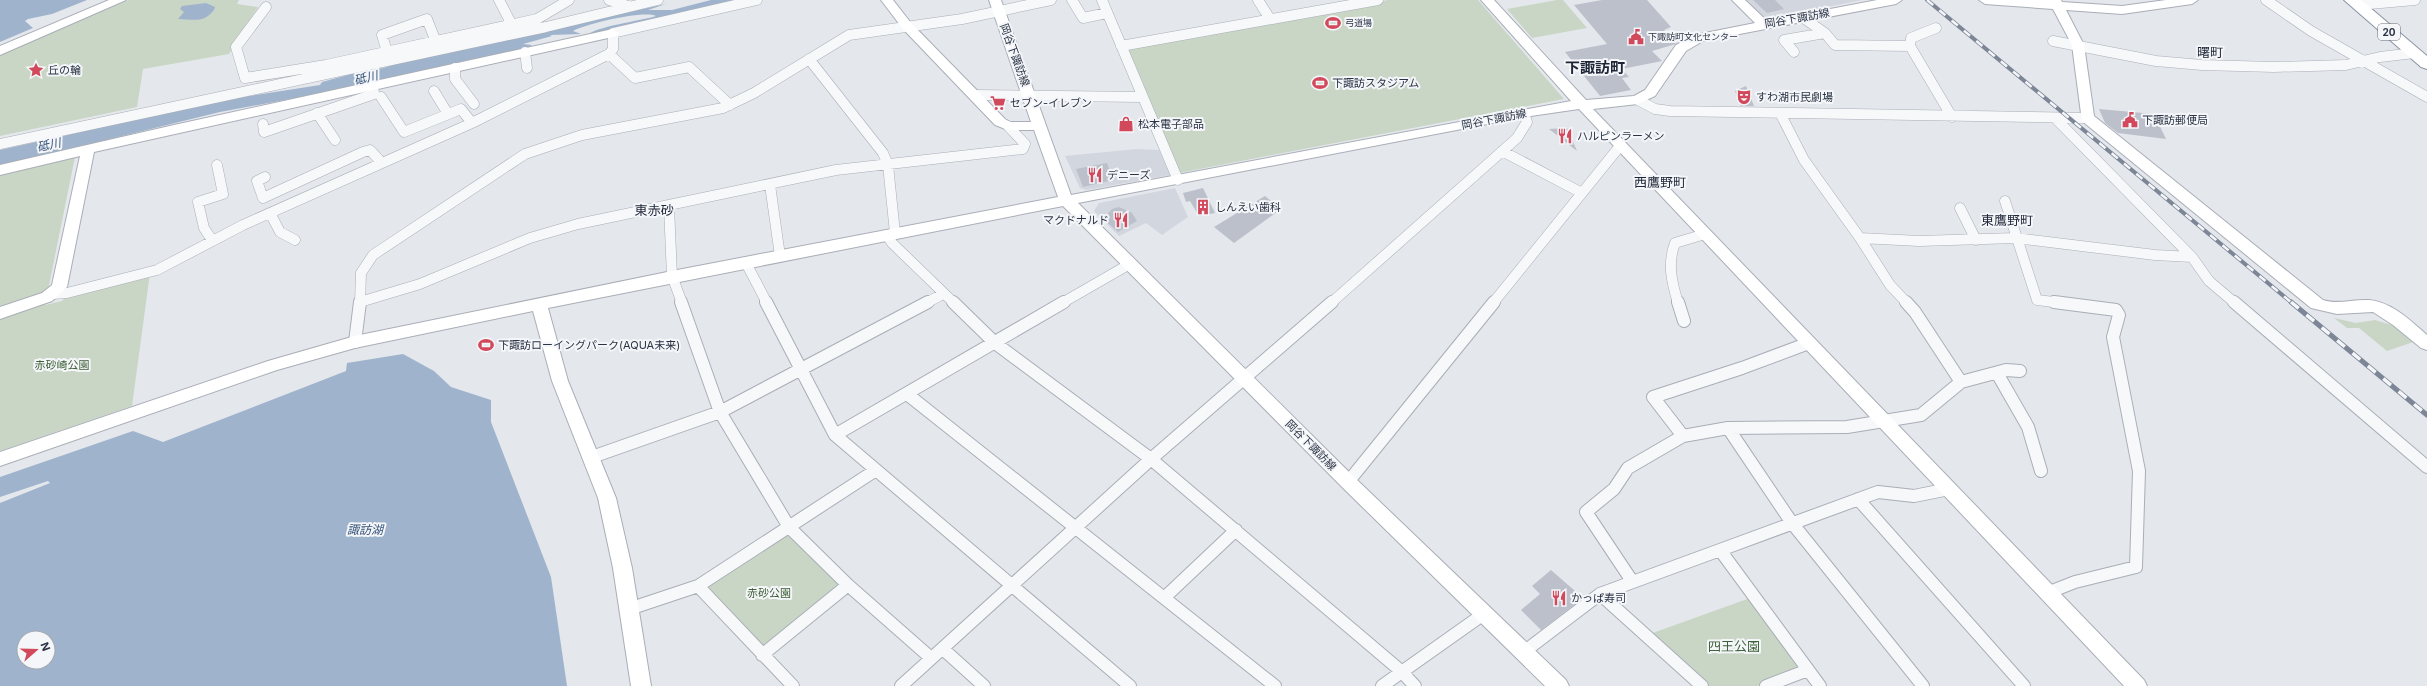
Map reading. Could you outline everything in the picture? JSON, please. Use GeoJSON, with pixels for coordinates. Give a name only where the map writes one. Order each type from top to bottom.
{"type":"FeatureCollection","features":[{"type":"Feature","properties":{"kind":"highway","name":"20"},"geometry":{"type":"LineString","coordinates":[[2355,3],[2427,64]]}},
{"type":"Feature","properties":{"kind":"street"},"geometry":{"type":"LineString","coordinates":[[0,51],[120,0]]}},
{"type":"Feature","properties":{"kind":"street"},"geometry":{"type":"LineString","coordinates":[[499,0],[514,27],[546,23],[546,27]]}},
{"type":"Feature","properties":{"kind":"street"},"geometry":{"type":"LineString","coordinates":[[266,7],[236,47],[245,78],[475,34],[537,19],[569,0]]}},
{"type":"Feature","properties":{"kind":"street"},"geometry":{"type":"LineString","coordinates":[[609,0],[628,4],[628,7]]}},
{"type":"Feature","properties":{"kind":"street"},"geometry":{"type":"LineString","coordinates":[[0,144],[546,27],[658,0]]}},
{"type":"Feature","properties":{"kind":"street"},"geometry":{"type":"LineString","coordinates":[[0,170],[373,85],[757,0]]}},
{"type":"Feature","properties":{"kind":"street"},"geometry":{"type":"LineString","coordinates":[[360,302],[420,284],[530,238],[557,229],[836,170],[1023,149],[1025,144],[1008,126],[1000,122],[906,26],[887,0]]}},
{"type":"Feature","properties":{"kind":"street"},"geometry":{"type":"LineString","coordinates":[[355,342],[360,302],[361,273],[373,255],[525,154],[582,135],[716,110],[730,105],[849,34],[906,26],[997,6],[1051,0]]}},
{"type":"Feature","properties":{"kind":"street"},"geometry":{"type":"LineString","coordinates":[[1072,0],[1083,18],[1107,13]]}},
{"type":"Feature","properties":{"kind":"street"},"geometry":{"type":"LineString","coordinates":[[1104,0],[1107,13],[1178,180]]}},
{"type":"Feature","properties":{"kind":"street"},"geometry":{"type":"LineString","coordinates":[[1258,0],[1270,19]]}},
{"type":"Feature","properties":{"kind":"street"},"geometry":{"type":"LineString","coordinates":[[1121,46],[1378,0]]}},
{"type":"Feature","properties":{"kind":"street"},"geometry":{"type":"LineString","coordinates":[[1487,0],[1620,146],[1886,421],[2047,593],[2137,686]]}},
{"type":"Feature","properties":{"kind":"street"},"geometry":{"type":"LineString","coordinates":[[1738,0],[1763,24]]}},
{"type":"Feature","properties":{"kind":"street","name":"岡谷下諏訪線"},"geometry":{"type":"LineString","coordinates":[[1066,200],[1178,180],[1524,113],[1582,104],[1612,104],[1638,100],[1650,93],[1681,48],[1699,38],[1763,24],[1896,0]]}},
{"type":"Feature","properties":{"kind":"street"},"geometry":{"type":"LineString","coordinates":[[1985,0],[2057,3],[2122,10],[2192,0]]}},
{"type":"Feature","properties":{"kind":"street"},"geometry":{"type":"LineString","coordinates":[[2266,0],[2311,31],[2427,97]]}},
{"type":"Feature","properties":{"kind":"street"},"geometry":{"type":"LineString","coordinates":[[2355,3],[2415,0]]}},
{"type":"Feature","properties":{"kind":"street"},"geometry":{"type":"LineString","coordinates":[[2057,3],[2078,45],[2087,118]]}},
{"type":"Feature","properties":{"kind":"street","name":"岡谷下諏訪線"},"geometry":{"type":"LineString","coordinates":[[997,6],[1066,200],[1128,265],[1348,482],[1525,651],[1559,686]]}},
{"type":"Feature","properties":{"kind":"street"},"geometry":{"type":"LineString","coordinates":[[1802,17],[1825,33],[1835,45],[1910,46]]}},
{"type":"Feature","properties":{"kind":"street"},"geometry":{"type":"LineString","coordinates":[[387,52],[382,35],[427,19],[436,42]]}},
{"type":"Feature","properties":{"kind":"street"},"geometry":{"type":"LineString","coordinates":[[1936,28],[1911,38],[1910,46],[1952,117]]}},
{"type":"Feature","properties":{"kind":"street"},"geometry":{"type":"LineString","coordinates":[[0,313],[54,294],[67,293],[157,270],[212,240],[472,123],[609,54],[613,49],[613,33]]}},
{"type":"Feature","properties":{"kind":"street"},"geometry":{"type":"LineString","coordinates":[[1794,52],[1784,40],[1825,33]]}},
{"type":"Feature","properties":{"kind":"street"},"geometry":{"type":"LineString","coordinates":[[475,34],[494,35],[494,38]]}},
{"type":"Feature","properties":{"kind":"street"},"geometry":{"type":"LineString","coordinates":[[2053,41],[2156,61],[2202,65],[2274,67],[2346,65],[2365,62],[2380,57],[2414,53]]}},
{"type":"Feature","properties":{"kind":"street"},"geometry":{"type":"LineString","coordinates":[[525,52],[527,68]]}},
{"type":"Feature","properties":{"kind":"street"},"geometry":{"type":"LineString","coordinates":[[609,54],[635,78],[689,67],[730,105]]}},
{"type":"Feature","properties":{"kind":"street"},"geometry":{"type":"LineString","coordinates":[[809,59],[883,153],[888,165],[892,243],[995,343],[1151,459],[1402,671],[1415,686]]}},
{"type":"Feature","properties":{"kind":"street"},"geometry":{"type":"LineString","coordinates":[[455,68],[455,79],[474,104]]}},
{"type":"Feature","properties":{"kind":"street"},"geometry":{"type":"LineString","coordinates":[[263,124],[264,132],[374,94],[373,85]]}},
{"type":"Feature","properties":{"kind":"street"},"geometry":{"type":"LineString","coordinates":[[434,91],[448,114]]}},
{"type":"Feature","properties":{"kind":"street"},"geometry":{"type":"LineString","coordinates":[[975,95],[1143,97]]}},
{"type":"Feature","properties":{"kind":"street"},"geometry":{"type":"LineString","coordinates":[[381,97],[404,132],[461,109],[472,123]]}},
{"type":"Feature","properties":{"kind":"street"},"geometry":{"type":"LineString","coordinates":[[1638,100],[1655,109],[1670,110],[2056,119],[2087,118],[2317,304],[2338,309],[2369,306],[2379,308],[2387,312],[2427,344]]}},
{"type":"Feature","properties":{"kind":"street"},"geometry":{"type":"LineString","coordinates":[[317,113],[336,140]]}},
{"type":"Feature","properties":{"kind":"street"},"geometry":{"type":"LineString","coordinates":[[901,686],[1151,459],[1245,380],[1517,138],[1527,122],[1524,113]]}},
{"type":"Feature","properties":{"kind":"street"},"geometry":{"type":"LineString","coordinates":[[1780,113],[1804,160],[1860,238],[1890,285],[1915,312],[1962,382]]}},
{"type":"Feature","properties":{"kind":"street"},"geometry":{"type":"LineString","coordinates":[[2056,119],[2192,257],[2209,281],[2427,467]]}},
{"type":"Feature","properties":{"kind":"street"},"geometry":{"type":"LineString","coordinates":[[1008,126],[1040,126]]}},
{"type":"Feature","properties":{"kind":"street"},"geometry":{"type":"LineString","coordinates":[[1348,482],[1620,146]]}},
{"type":"Feature","properties":{"kind":"street"},"geometry":{"type":"LineString","coordinates":[[54,294],[59,287],[88,150]]}},
{"type":"Feature","properties":{"kind":"street"},"geometry":{"type":"LineString","coordinates":[[265,177],[257,181],[263,198],[362,152],[370,150],[382,163]]}},
{"type":"Feature","properties":{"kind":"street"},"geometry":{"type":"LineString","coordinates":[[1502,151],[1582,193]]}},
{"type":"Feature","properties":{"kind":"street"},"geometry":{"type":"LineString","coordinates":[[212,240],[204,228],[198,202],[223,194],[217,165]]}},
{"type":"Feature","properties":{"kind":"street"},"geometry":{"type":"LineString","coordinates":[[770,185],[780,256]]}},
{"type":"Feature","properties":{"kind":"street"},"geometry":{"type":"LineString","coordinates":[[0,459],[274,365],[355,342],[672,276],[746,263],[1066,200]]}},
{"type":"Feature","properties":{"kind":"street"},"geometry":{"type":"LineString","coordinates":[[2005,201],[2037,300],[2116,310],[2119,315],[2113,337],[2139,471],[2136,567],[2075,582],[2047,593]]}},
{"type":"Feature","properties":{"kind":"street"},"geometry":{"type":"LineString","coordinates":[[669,206],[672,276],[720,412],[790,527],[848,584],[931,658]]}},
{"type":"Feature","properties":{"kind":"street"},"geometry":{"type":"LineString","coordinates":[[1960,208],[1976,240]]}},
{"type":"Feature","properties":{"kind":"street"},"geometry":{"type":"LineString","coordinates":[[270,213],[280,232],[295,240]]}},
{"type":"Feature","properties":{"kind":"street"},"geometry":{"type":"LineString","coordinates":[[1684,321],[1671,270],[1670,254],[1675,243],[1705,234]]}},
{"type":"Feature","properties":{"kind":"street"},"geometry":{"type":"LineString","coordinates":[[1860,238],[1919,241],[2016,238],[2154,255],[2192,257]]}},
{"type":"Feature","properties":{"kind":"street"},"geometry":{"type":"LineString","coordinates":[[746,263],[835,435],[1130,686]]}},
{"type":"Feature","properties":{"kind":"street"},"geometry":{"type":"LineString","coordinates":[[835,435],[1128,265]]}},
{"type":"Feature","properties":{"kind":"street"},"geometry":{"type":"LineString","coordinates":[[592,457],[720,412],[800,368],[943,294]]}},
{"type":"Feature","properties":{"kind":"street"},"geometry":{"type":"LineString","coordinates":[[539,304],[547,344],[568,405],[592,457],[606,497],[617,537],[641,686]]}},
{"type":"Feature","properties":{"kind":"street"},"geometry":{"type":"LineString","coordinates":[[1683,436],[1653,397],[1742,368],[1809,343]]}},
{"type":"Feature","properties":{"kind":"street"},"geometry":{"type":"LineString","coordinates":[[1632,581],[1586,512],[1614,489],[1628,468],[1683,436],[1728,428],[1847,427],[1921,416],[1962,382],[2006,370],[2020,371]]}},
{"type":"Feature","properties":{"kind":"street"},"geometry":{"type":"LineString","coordinates":[[1997,373],[2028,427],[2041,471]]}},
{"type":"Feature","properties":{"kind":"street"},"geometry":{"type":"LineString","coordinates":[[907,394],[1275,686]]}},
{"type":"Feature","properties":{"kind":"street"},"geometry":{"type":"LineString","coordinates":[[1728,428],[1792,523],[1923,686]]}},
{"type":"Feature","properties":{"kind":"street"},"geometry":{"type":"LineString","coordinates":[[629,609],[698,586],[876,470]]}},
{"type":"Feature","properties":{"kind":"street"},"geometry":{"type":"LineString","coordinates":[[1525,651],[1600,594],[1632,581],[1878,492],[1904,497],[1924,498],[1949,489]]}},
{"type":"Feature","properties":{"kind":"street"},"geometry":{"type":"LineString","coordinates":[[1858,498],[2024,686]]}},
{"type":"Feature","properties":{"kind":"street"},"geometry":{"type":"LineString","coordinates":[[1164,598],[1236,530]]}},
{"type":"Feature","properties":{"kind":"street"},"geometry":{"type":"LineString","coordinates":[[1720,550],[1820,686]]}},
{"type":"Feature","properties":{"kind":"street"},"geometry":{"type":"LineString","coordinates":[[762,655],[848,584]]}},
{"type":"Feature","properties":{"kind":"street"},"geometry":{"type":"LineString","coordinates":[[698,586],[793,686]]}},
{"type":"Feature","properties":{"kind":"street"},"geometry":{"type":"LineString","coordinates":[[1600,594],[1702,686]]}},
{"type":"Feature","properties":{"kind":"street"},"geometry":{"type":"LineString","coordinates":[[1382,686],[1485,613]]}},
{"type":"Feature","properties":{"kind":"street"},"geometry":{"type":"LineString","coordinates":[[943,649],[984,686]]}},
{"type":"Feature","properties":{"kind":"street"},"geometry":{"type":"LineString","coordinates":[[1766,686],[1808,670]]}},
{"type":"Feature","properties":{"kind":"shaded area"},"geometry":{"type":"Polygon","coordinates":[[[1744,0],[1863,0],[1770,18],[1759,15],[1744,0]]]}},
{"type":"Feature","properties":{"kind":"shaded area"},"geometry":{"type":"Polygon","coordinates":[[[1137,149],[1159,150],[1170,175],[1086,190],[1080,188],[1065,156],[1137,149]]]}},
{"type":"Feature","properties":{"kind":"shaded area"},"geometry":{"type":"Polygon","coordinates":[[[1175,188],[1188,217],[1162,235],[1146,223],[1119,236],[1094,211],[1099,203],[1175,188]]]}},
{"type":"Feature","properties":{"kind":"green space"},"geometry":{"type":"Polygon","coordinates":[[[129,0],[239,0],[237,4],[258,7],[229,54],[143,69],[137,107],[0,136],[0,54],[129,0]]]}},
{"type":"Feature","properties":{"kind":"green space"},"geometry":{"type":"Polygon","coordinates":[[[1388,0],[1478,0],[1564,99],[1179,173],[1125,47],[1388,0]]]}},
{"type":"Feature","properties":{"kind":"green space"},"geometry":{"type":"Polygon","coordinates":[[[1563,0],[1587,28],[1532,38],[1507,9],[1563,0]]]}},
{"type":"Feature","properties":{"kind":"green space","name":"赤砂崎公園"},"geometry":{"type":"Polygon","coordinates":[[[75,157],[45,305],[62,301],[68,294],[150,273],[132,406],[0,451],[0,174],[75,157]]]}},
{"type":"Feature","properties":{"kind":"green space"},"geometry":{"type":"Polygon","coordinates":[[[2334,318],[2356,323],[2375,320],[2398,327],[2416,341],[2387,351],[2359,328],[2347,328],[2334,318]]]}},
{"type":"Feature","properties":{"kind":"green space","name":"赤砂公園"},"geometry":{"type":"Polygon","coordinates":[[[784,534],[792,534],[844,583],[764,647],[708,591],[709,584],[784,534]]]}},
{"type":"Feature","properties":{"kind":"green space","name":"四王公園"},"geometry":{"type":"Polygon","coordinates":[[[1750,598],[1800,667],[1798,670],[1757,686],[1706,686],[1650,634],[1750,598]]]}},
{"type":"Feature","properties":{"kind":"water"},"geometry":{"type":"Polygon","coordinates":[[[0,0],[87,0],[52,14],[28,19],[25,21],[33,28],[0,42],[0,0]]]}},
{"type":"Feature","properties":{"kind":"water","name":"砥川"},"geometry":{"type":"Polygon","coordinates":[[[711,0],[746,0],[586,36],[599,29],[656,16],[627,16],[590,25],[573,31],[581,34],[550,35],[552,36],[523,44],[532,45],[525,49],[328,92],[220,112],[0,166],[0,150],[224,100],[320,85],[322,82],[355,73],[383,68],[423,56],[666,4],[648,10],[672,10],[711,0]]]}},
{"type":"Feature","properties":{"kind":"water"},"geometry":{"type":"Polygon","coordinates":[[[206,3],[215,7],[214,10],[206,17],[198,20],[178,19],[184,12],[180,9],[182,6],[206,3]]]}},
{"type":"Feature","properties":{"kind":"water","name":"諏訪湖"},"geometry":{"type":"Polygon","coordinates":[[[403,354],[434,371],[451,387],[491,400],[491,422],[551,577],[567,686],[0,686],[0,503],[50,483],[48,481],[0,497],[0,477],[133,431],[163,442],[346,371],[347,363],[403,354]]]}},
{"type":"Feature","properties":{"kind":"building","name":"下諏訪町文化センター"},"geometry":{"type":"Polygon","coordinates":[[[1602,0],[1647,0],[1671,27],[1664,30],[1676,44],[1652,51],[1662,61],[1622,69],[1629,77],[1622,78],[1631,90],[1600,96],[1565,52],[1607,44],[1574,5],[1602,0]]]}},
{"type":"Feature","properties":{"kind":"building"},"geometry":{"type":"Polygon","coordinates":[[[1753,0],[1775,0],[1784,9],[1767,13],[1753,0]]]}},
{"type":"Feature","properties":{"kind":"building"},"geometry":{"type":"Polygon","coordinates":[[[1746,86],[1754,106],[1741,106],[1735,91],[1746,86]]]}},
{"type":"Feature","properties":{"kind":"building","name":"下諏訪郵便局"},"geometry":{"type":"Polygon","coordinates":[[[2099,109],[2154,114],[2166,139],[2118,133],[2105,123],[2099,109]]]}},
{"type":"Feature","properties":{"kind":"building","name":"ハルピンラーメン"},"geometry":{"type":"Polygon","coordinates":[[[1567,128],[1577,151],[1549,129],[1567,128]]]}},
{"type":"Feature","properties":{"kind":"building","name":"デニーズ"},"geometry":{"type":"Polygon","coordinates":[[[1107,163],[1113,180],[1083,187],[1076,169],[1107,163]]]}},
{"type":"Feature","properties":{"kind":"building","name":"しんえい歯科"},"geometry":{"type":"Polygon","coordinates":[[[1203,188],[1215,213],[1199,216],[1190,201],[1186,202],[1183,193],[1203,188]]]}},
{"type":"Feature","properties":{"kind":"building"},"geometry":{"type":"Polygon","coordinates":[[[1265,196],[1281,209],[1234,243],[1214,227],[1265,196]]]}},
{"type":"Feature","properties":{"kind":"building","name":"マクドナルド"},"geometry":{"type":"Polygon","coordinates":[[[1119,207],[1132,213],[1137,221],[1118,232],[1103,219],[1112,209],[1119,207]]]}},
{"type":"Feature","properties":{"kind":"building","name":"かっぱ寿司"},"geometry":{"type":"Polygon","coordinates":[[[1551,570],[1583,598],[1541,630],[1521,610],[1540,594],[1532,586],[1551,570]]]}},
{"type":"Feature","properties":{"kind":"railway"},"geometry":{"type":"LineString","coordinates":[[1927,0],[2292,303]]}},
{"type":"Feature","properties":{"kind":"railway"},"geometry":{"type":"LineString","coordinates":[[2291,302],[2427,415]]}},
{"type":"Feature","properties":{"kind":"place","name":"弓道場"},"geometry":{"type":"Point","coordinates":[1333,23]}},
{"type":"Feature","properties":{"kind":"place","name":"下諏訪町文化センター"},"geometry":{"type":"Point","coordinates":[1636,37]}},
{"type":"Feature","properties":{"kind":"place","name":"丘の輪"},"geometry":{"type":"Point","coordinates":[36,70]}},
{"type":"Feature","properties":{"kind":"place","name":"下諏訪スタジアム"},"geometry":{"type":"Point","coordinates":[1320,83]}},
{"type":"Feature","properties":{"kind":"place","name":"すわ湖市民劇場"},"geometry":{"type":"Point","coordinates":[1744,97]}},
{"type":"Feature","properties":{"kind":"place","name":"セブン-イレブン"},"geometry":{"type":"Point","coordinates":[998,103]}},
{"type":"Feature","properties":{"kind":"place","name":"下諏訪郵便局"},"geometry":{"type":"Point","coordinates":[2130,120]}},
{"type":"Feature","properties":{"kind":"place","name":"松本電子部品"},"geometry":{"type":"Point","coordinates":[1126,124]}},
{"type":"Feature","properties":{"kind":"place","name":"ハルピンラーメン"},"geometry":{"type":"Point","coordinates":[1565,136]}},
{"type":"Feature","properties":{"kind":"place","name":"デニーズ"},"geometry":{"type":"Point","coordinates":[1095,175]}},
{"type":"Feature","properties":{"kind":"place","name":"しんえい歯科"},"geometry":{"type":"Point","coordinates":[1203,207]}},
{"type":"Feature","properties":{"kind":"place","name":"マクドナルド"},"geometry":{"type":"Point","coordinates":[1121,220]}},
{"type":"Feature","properties":{"kind":"place","name":"下諏訪ローイングパーク(AQUA未来)"},"geometry":{"type":"Point","coordinates":[486,345]}},
{"type":"Feature","properties":{"kind":"place","name":"かっぱ寿司"},"geometry":{"type":"Point","coordinates":[1559,598]}},
{"type":"Feature","properties":{"kind":"district","name":"曙町"},"geometry":{"type":"Point","coordinates":[2210,52]}},
{"type":"Feature","properties":{"kind":"district","name":"下諏訪町"},"geometry":{"type":"Point","coordinates":[1595,68]}},
{"type":"Feature","properties":{"kind":"district","name":"西鷹野町"},"geometry":{"type":"Point","coordinates":[1660,182]}},
{"type":"Feature","properties":{"kind":"district","name":"東赤砂"},"geometry":{"type":"Point","coordinates":[654,210]}},
{"type":"Feature","properties":{"kind":"district","name":"東鷹野町"},"geometry":{"type":"Point","coordinates":[2007,220]}}]}
